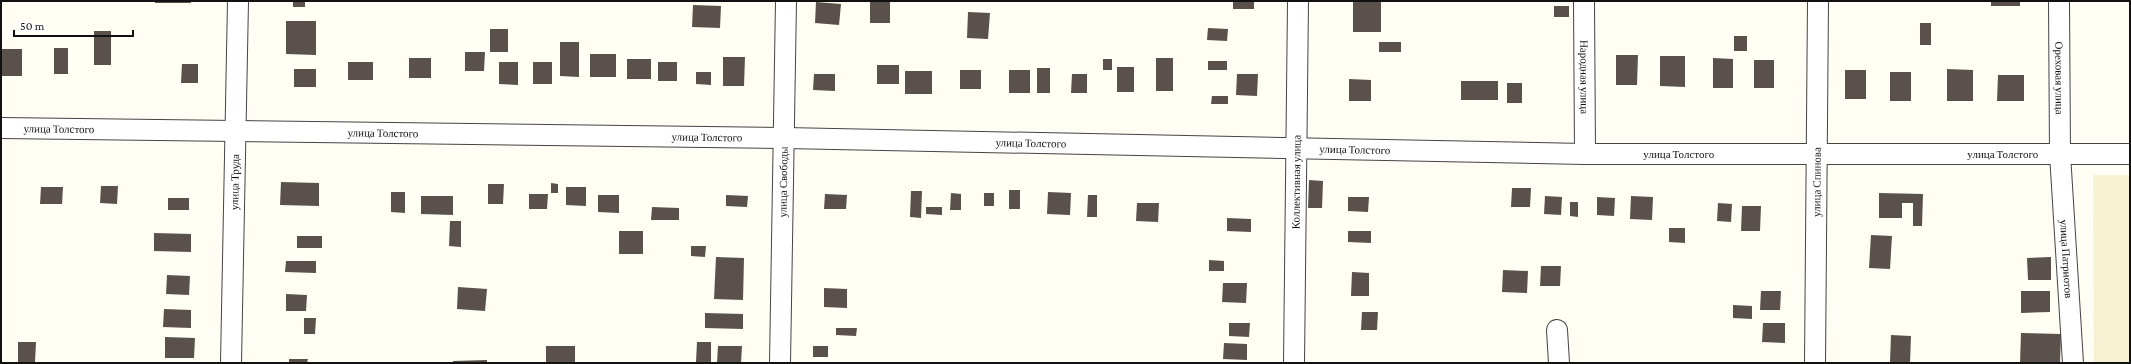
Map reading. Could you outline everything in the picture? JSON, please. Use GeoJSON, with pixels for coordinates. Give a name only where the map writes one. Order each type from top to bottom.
{"type":"FeatureCollection","features":[{"type":"Feature","properties":{"kind":"street","name":"улица Труда"},"geometry":{"type":"LineString","coordinates":[[231,363],[238,1]]}},
{"type":"Feature","properties":{"kind":"street","name":"улица Свободы"},"geometry":{"type":"LineString","coordinates":[[780,363],[785,138],[786,1]]}},
{"type":"Feature","properties":{"kind":"street","name":"Коллективная улица"},"geometry":{"type":"LineString","coordinates":[[1294,363],[1295,148],[1298,1]]}},
{"type":"Feature","properties":{"kind":"street","name":"Народная улица"},"geometry":{"type":"LineString","coordinates":[[1584,1],[1585,154]]}},
{"type":"Feature","properties":{"kind":"street","name":"улица Спинова"},"geometry":{"type":"LineString","coordinates":[[1815,363],[1818,154],[1818,1]]}},
{"type":"Feature","properties":{"kind":"street","name":"Ореховая улица"},"geometry":{"type":"LineString","coordinates":[[2059,1],[2060,154]]}},
{"type":"Feature","properties":{"kind":"street","name":"улица Толстого"},"geometry":{"type":"LineString","coordinates":[[1,128],[785,138],[1585,154],[2130,154]]}},
{"type":"Feature","properties":{"kind":"street","name":"улица Патриотов"},"geometry":{"type":"LineString","coordinates":[[2060,154],[2073,363]]}},
{"type":"Feature","properties":{"kind":"street"},"geometry":{"type":"LineString","coordinates":[[1557,330],[1559,363]]}},
{"type":"Feature","properties":{"kind":"shaded area"},"geometry":{"type":"Polygon","coordinates":[[[2093,175],[2130,175],[2130,363],[2094,363],[2093,175]]]}},
{"type":"Feature","properties":{"kind":"building"},"geometry":{"type":"Polygon","coordinates":[[[155,1],[191,1],[191,3],[155,3],[155,1]]]}},
{"type":"Feature","properties":{"kind":"building"},"geometry":{"type":"Polygon","coordinates":[[[293,1],[305,1],[305,7],[293,7],[293,1]]]}},
{"type":"Feature","properties":{"kind":"building"},"geometry":{"type":"Polygon","coordinates":[[[870,1],[890,1],[890,23],[870,23],[870,1]]]}},
{"type":"Feature","properties":{"kind":"building"},"geometry":{"type":"Polygon","coordinates":[[[1233,1],[1254,1],[1254,9],[1233,9],[1233,1]]]}},
{"type":"Feature","properties":{"kind":"building"},"geometry":{"type":"Polygon","coordinates":[[[1991,1],[2020,1],[2020,6],[1991,6],[1991,1]]]}},
{"type":"Feature","properties":{"kind":"building"},"geometry":{"type":"Polygon","coordinates":[[[816,2],[841,4],[839,25],[815,23],[816,2]]]}},
{"type":"Feature","properties":{"kind":"building"},"geometry":{"type":"Polygon","coordinates":[[[1353,2],[1381,2],[1381,32],[1353,32],[1353,2]]]}},
{"type":"Feature","properties":{"kind":"building"},"geometry":{"type":"Polygon","coordinates":[[[693,5],[721,6],[720,28],[692,27],[693,5]]]}},
{"type":"Feature","properties":{"kind":"building"},"geometry":{"type":"Polygon","coordinates":[[[1554,6],[1569,6],[1569,17],[1554,17],[1554,6]]]}},
{"type":"Feature","properties":{"kind":"building"},"geometry":{"type":"Polygon","coordinates":[[[968,12],[990,13],[988,39],[967,38],[968,12]]]}},
{"type":"Feature","properties":{"kind":"building"},"geometry":{"type":"Polygon","coordinates":[[[286,21],[316,21],[316,55],[286,54],[286,21]]]}},
{"type":"Feature","properties":{"kind":"building"},"geometry":{"type":"Polygon","coordinates":[[[1920,23],[1931,23],[1931,45],[1920,45],[1920,23]]]}},
{"type":"Feature","properties":{"kind":"building"},"geometry":{"type":"Polygon","coordinates":[[[1208,28],[1228,29],[1227,41],[1207,40],[1208,28]]]}},
{"type":"Feature","properties":{"kind":"building"},"geometry":{"type":"Polygon","coordinates":[[[490,29],[508,29],[508,52],[490,52],[490,29]]]}},
{"type":"Feature","properties":{"kind":"building"},"geometry":{"type":"Polygon","coordinates":[[[94,31],[111,31],[111,65],[94,65],[94,31]]]}},
{"type":"Feature","properties":{"kind":"building"},"geometry":{"type":"Polygon","coordinates":[[[1734,36],[1747,36],[1747,51],[1734,51],[1734,36]]]}},
{"type":"Feature","properties":{"kind":"building"},"geometry":{"type":"Polygon","coordinates":[[[560,42],[579,42],[579,77],[560,76],[560,42]]]}},
{"type":"Feature","properties":{"kind":"building"},"geometry":{"type":"Polygon","coordinates":[[[1379,42],[1401,42],[1401,52],[1379,52],[1379,42]]]}},
{"type":"Feature","properties":{"kind":"building"},"geometry":{"type":"Polygon","coordinates":[[[54,48],[68,48],[68,74],[54,74],[54,48]]]}},
{"type":"Feature","properties":{"kind":"building"},"geometry":{"type":"Polygon","coordinates":[[[1,49],[22,49],[22,76],[1,76],[1,49]]]}},
{"type":"Feature","properties":{"kind":"building"},"geometry":{"type":"Polygon","coordinates":[[[465,52],[485,52],[484,71],[465,71],[465,52]]]}},
{"type":"Feature","properties":{"kind":"building"},"geometry":{"type":"Polygon","coordinates":[[[590,54],[616,54],[616,77],[590,77],[590,54]]]}},
{"type":"Feature","properties":{"kind":"building"},"geometry":{"type":"Polygon","coordinates":[[[1616,55],[1638,55],[1637,85],[1616,85],[1616,55]]]}},
{"type":"Feature","properties":{"kind":"building"},"geometry":{"type":"Polygon","coordinates":[[[1660,56],[1685,56],[1685,87],[1660,86],[1660,56]]]}},
{"type":"Feature","properties":{"kind":"building"},"geometry":{"type":"Polygon","coordinates":[[[723,57],[745,57],[744,86],[723,86],[723,57]]]}},
{"type":"Feature","properties":{"kind":"building"},"geometry":{"type":"Polygon","coordinates":[[[409,58],[431,58],[431,78],[409,78],[409,58]]]}},
{"type":"Feature","properties":{"kind":"building"},"geometry":{"type":"Polygon","coordinates":[[[1156,58],[1173,58],[1173,91],[1156,91],[1156,58]]]}},
{"type":"Feature","properties":{"kind":"building"},"geometry":{"type":"Polygon","coordinates":[[[1713,58],[1733,59],[1733,88],[1713,88],[1713,58]]]}},
{"type":"Feature","properties":{"kind":"building"},"geometry":{"type":"Polygon","coordinates":[[[627,59],[651,59],[651,79],[627,79],[627,59]]]}},
{"type":"Feature","properties":{"kind":"building"},"geometry":{"type":"Polygon","coordinates":[[[1103,59],[1112,59],[1112,70],[1103,70],[1103,59]]]}},
{"type":"Feature","properties":{"kind":"building"},"geometry":{"type":"Polygon","coordinates":[[[1754,60],[1774,60],[1774,88],[1754,88],[1754,60]]]}},
{"type":"Feature","properties":{"kind":"building"},"geometry":{"type":"Polygon","coordinates":[[[1208,61],[1227,61],[1227,70],[1208,70],[1208,61]]]}},
{"type":"Feature","properties":{"kind":"building"},"geometry":{"type":"Polygon","coordinates":[[[348,62],[373,62],[373,80],[348,80],[348,62]]]}},
{"type":"Feature","properties":{"kind":"building"},"geometry":{"type":"Polygon","coordinates":[[[499,62],[518,62],[518,85],[499,84],[499,62]]]}},
{"type":"Feature","properties":{"kind":"building"},"geometry":{"type":"Polygon","coordinates":[[[533,62],[552,62],[552,84],[533,84],[533,62]]]}},
{"type":"Feature","properties":{"kind":"building"},"geometry":{"type":"Polygon","coordinates":[[[658,62],[677,62],[677,81],[658,81],[658,62]]]}},
{"type":"Feature","properties":{"kind":"building"},"geometry":{"type":"Polygon","coordinates":[[[182,64],[198,64],[198,83],[181,83],[182,64]]]}},
{"type":"Feature","properties":{"kind":"building"},"geometry":{"type":"Polygon","coordinates":[[[877,65],[899,65],[899,84],[877,84],[877,65]]]}},
{"type":"Feature","properties":{"kind":"building"},"geometry":{"type":"Polygon","coordinates":[[[1117,67],[1134,67],[1134,92],[1117,92],[1117,67]]]}},
{"type":"Feature","properties":{"kind":"building"},"geometry":{"type":"Polygon","coordinates":[[[1037,68],[1050,68],[1050,93],[1037,93],[1037,68]]]}},
{"type":"Feature","properties":{"kind":"building"},"geometry":{"type":"Polygon","coordinates":[[[294,69],[316,69],[316,87],[294,87],[294,69]]]}},
{"type":"Feature","properties":{"kind":"building"},"geometry":{"type":"Polygon","coordinates":[[[1947,69],[1973,70],[1973,101],[1947,101],[1947,69]]]}},
{"type":"Feature","properties":{"kind":"building"},"geometry":{"type":"Polygon","coordinates":[[[960,70],[981,70],[981,89],[960,89],[960,70]]]}},
{"type":"Feature","properties":{"kind":"building"},"geometry":{"type":"Polygon","coordinates":[[[1009,70],[1030,70],[1030,93],[1009,93],[1009,70]]]}},
{"type":"Feature","properties":{"kind":"building"},"geometry":{"type":"Polygon","coordinates":[[[1845,70],[1866,70],[1866,99],[1845,99],[1845,70]]]}},
{"type":"Feature","properties":{"kind":"building"},"geometry":{"type":"Polygon","coordinates":[[[905,71],[932,71],[932,94],[905,94],[905,71]]]}},
{"type":"Feature","properties":{"kind":"building"},"geometry":{"type":"Polygon","coordinates":[[[696,72],[711,72],[711,85],[696,84],[696,72]]]}},
{"type":"Feature","properties":{"kind":"building"},"geometry":{"type":"Polygon","coordinates":[[[1890,72],[1911,72],[1911,101],[1890,101],[1890,72]]]}},
{"type":"Feature","properties":{"kind":"building"},"geometry":{"type":"Polygon","coordinates":[[[814,74],[835,74],[835,91],[813,90],[814,74]]]}},
{"type":"Feature","properties":{"kind":"building"},"geometry":{"type":"Polygon","coordinates":[[[1072,74],[1087,74],[1087,93],[1071,93],[1072,74]]]}},
{"type":"Feature","properties":{"kind":"building"},"geometry":{"type":"Polygon","coordinates":[[[1237,74],[1258,74],[1257,96],[1236,95],[1237,74]]]}},
{"type":"Feature","properties":{"kind":"building"},"geometry":{"type":"Polygon","coordinates":[[[1998,75],[2024,75],[2024,101],[1997,101],[1998,75]]]}},
{"type":"Feature","properties":{"kind":"building"},"geometry":{"type":"Polygon","coordinates":[[[1349,79],[1371,80],[1371,101],[1349,101],[1349,79]]]}},
{"type":"Feature","properties":{"kind":"building"},"geometry":{"type":"Polygon","coordinates":[[[1461,81],[1498,81],[1498,100],[1461,100],[1461,81]]]}},
{"type":"Feature","properties":{"kind":"building"},"geometry":{"type":"Polygon","coordinates":[[[1507,83],[1522,83],[1522,103],[1507,103],[1507,83]]]}},
{"type":"Feature","properties":{"kind":"building"},"geometry":{"type":"Polygon","coordinates":[[[1212,96],[1228,96],[1228,104],[1211,104],[1212,96]]]}},
{"type":"Feature","properties":{"kind":"building"},"geometry":{"type":"Polygon","coordinates":[[[1309,180],[1323,181],[1322,208],[1308,208],[1309,180]]]}},
{"type":"Feature","properties":{"kind":"building"},"geometry":{"type":"Polygon","coordinates":[[[281,182],[319,183],[319,206],[280,205],[281,182]]]}},
{"type":"Feature","properties":{"kind":"building"},"geometry":{"type":"Polygon","coordinates":[[[551,183],[558,184],[558,193],[551,193],[551,183]]]}},
{"type":"Feature","properties":{"kind":"building"},"geometry":{"type":"Polygon","coordinates":[[[488,184],[504,184],[503,204],[488,204],[488,184]]]}},
{"type":"Feature","properties":{"kind":"building"},"geometry":{"type":"Polygon","coordinates":[[[101,186],[118,186],[117,204],[100,203],[101,186]]]}},
{"type":"Feature","properties":{"kind":"building"},"geometry":{"type":"Polygon","coordinates":[[[41,187],[63,187],[62,204],[40,204],[41,187]]]}},
{"type":"Feature","properties":{"kind":"building"},"geometry":{"type":"Polygon","coordinates":[[[566,187],[586,187],[586,206],[566,205],[566,187]]]}},
{"type":"Feature","properties":{"kind":"building"},"geometry":{"type":"Polygon","coordinates":[[[1512,188],[1531,188],[1530,207],[1511,207],[1512,188]]]}},
{"type":"Feature","properties":{"kind":"building"},"geometry":{"type":"Polygon","coordinates":[[[1009,190],[1020,190],[1020,209],[1009,209],[1009,190]]]}},
{"type":"Feature","properties":{"kind":"building"},"geometry":{"type":"Polygon","coordinates":[[[911,191],[922,191],[921,218],[910,217],[911,191]]]}},
{"type":"Feature","properties":{"kind":"building"},"geometry":{"type":"Polygon","coordinates":[[[391,192],[405,192],[405,213],[391,212],[391,192]]]}},
{"type":"Feature","properties":{"kind":"building"},"geometry":{"type":"Polygon","coordinates":[[[1048,192],[1071,193],[1070,215],[1047,214],[1048,192]]]}},
{"type":"Feature","properties":{"kind":"building"},"geometry":{"type":"Polygon","coordinates":[[[951,193],[961,194],[961,210],[950,210],[951,193]]]}},
{"type":"Feature","properties":{"kind":"building"},"geometry":{"type":"Polygon","coordinates":[[[984,193],[994,193],[994,206],[984,206],[984,193]]]}},
{"type":"Feature","properties":{"kind":"building"},"geometry":{"type":"Polygon","coordinates":[[[1879,193],[1923,194],[1922,226],[1913,226],[1913,203],[1902,203],[1902,218],[1879,218],[1879,193]]]}},
{"type":"Feature","properties":{"kind":"building"},"geometry":{"type":"Polygon","coordinates":[[[529,194],[548,194],[547,209],[529,209],[529,194]]]}},
{"type":"Feature","properties":{"kind":"building"},"geometry":{"type":"Polygon","coordinates":[[[825,194],[847,195],[846,209],[824,209],[825,194]]]}},
{"type":"Feature","properties":{"kind":"building"},"geometry":{"type":"Polygon","coordinates":[[[598,195],[619,195],[619,213],[598,212],[598,195]]]}},
{"type":"Feature","properties":{"kind":"building"},"geometry":{"type":"Polygon","coordinates":[[[726,195],[748,196],[747,207],[726,206],[726,195]]]}},
{"type":"Feature","properties":{"kind":"building"},"geometry":{"type":"Polygon","coordinates":[[[1088,195],[1097,195],[1097,217],[1087,217],[1088,195]]]}},
{"type":"Feature","properties":{"kind":"building"},"geometry":{"type":"Polygon","coordinates":[[[421,196],[453,196],[453,215],[421,214],[421,196]]]}},
{"type":"Feature","properties":{"kind":"building"},"geometry":{"type":"Polygon","coordinates":[[[1545,196],[1562,197],[1561,215],[1544,214],[1545,196]]]}},
{"type":"Feature","properties":{"kind":"building"},"geometry":{"type":"Polygon","coordinates":[[[1631,196],[1653,197],[1652,220],[1630,219],[1631,196]]]}},
{"type":"Feature","properties":{"kind":"building"},"geometry":{"type":"Polygon","coordinates":[[[1348,197],[1369,197],[1368,212],[1348,211],[1348,197]]]}},
{"type":"Feature","properties":{"kind":"building"},"geometry":{"type":"Polygon","coordinates":[[[1597,197],[1615,198],[1614,216],[1597,215],[1597,197]]]}},
{"type":"Feature","properties":{"kind":"building"},"geometry":{"type":"Polygon","coordinates":[[[168,198],[189,198],[189,210],[168,210],[168,198]]]}},
{"type":"Feature","properties":{"kind":"building"},"geometry":{"type":"Polygon","coordinates":[[[1570,202],[1578,202],[1578,217],[1570,216],[1570,202]]]}},
{"type":"Feature","properties":{"kind":"building"},"geometry":{"type":"Polygon","coordinates":[[[1137,203],[1159,203],[1158,222],[1136,221],[1137,203]]]}},
{"type":"Feature","properties":{"kind":"building"},"geometry":{"type":"Polygon","coordinates":[[[1718,203],[1732,204],[1731,222],[1717,221],[1718,203]]]}},
{"type":"Feature","properties":{"kind":"building"},"geometry":{"type":"Polygon","coordinates":[[[1742,206],[1761,206],[1760,231],[1741,231],[1742,206]]]}},
{"type":"Feature","properties":{"kind":"building"},"geometry":{"type":"Polygon","coordinates":[[[652,207],[679,208],[679,220],[651,220],[652,207]]]}},
{"type":"Feature","properties":{"kind":"building"},"geometry":{"type":"Polygon","coordinates":[[[926,207],[942,207],[942,215],[926,214],[926,207]]]}},
{"type":"Feature","properties":{"kind":"building"},"geometry":{"type":"Polygon","coordinates":[[[1227,218],[1251,219],[1251,232],[1227,231],[1227,218]]]}},
{"type":"Feature","properties":{"kind":"building"},"geometry":{"type":"Polygon","coordinates":[[[450,221],[461,221],[461,247],[449,246],[450,221]]]}},
{"type":"Feature","properties":{"kind":"building"},"geometry":{"type":"Polygon","coordinates":[[[1669,228],[1685,228],[1685,243],[1669,242],[1669,228]]]}},
{"type":"Feature","properties":{"kind":"building"},"geometry":{"type":"Polygon","coordinates":[[[619,231],[643,231],[643,254],[619,254],[619,231]]]}},
{"type":"Feature","properties":{"kind":"building"},"geometry":{"type":"Polygon","coordinates":[[[1348,231],[1371,231],[1371,243],[1348,242],[1348,231]]]}},
{"type":"Feature","properties":{"kind":"building"},"geometry":{"type":"Polygon","coordinates":[[[154,233],[191,234],[191,252],[154,251],[154,233]]]}},
{"type":"Feature","properties":{"kind":"building"},"geometry":{"type":"Polygon","coordinates":[[[1871,235],[1892,236],[1890,269],[1869,268],[1871,235]]]}},
{"type":"Feature","properties":{"kind":"building"},"geometry":{"type":"Polygon","coordinates":[[[297,236],[322,236],[322,248],[297,248],[297,236]]]}},
{"type":"Feature","properties":{"kind":"building"},"geometry":{"type":"Polygon","coordinates":[[[691,246],[706,246],[705,257],[691,256],[691,246]]]}},
{"type":"Feature","properties":{"kind":"building"},"geometry":{"type":"Polygon","coordinates":[[[716,257],[744,258],[743,300],[714,299],[716,257]]]}},
{"type":"Feature","properties":{"kind":"building"},"geometry":{"type":"Polygon","coordinates":[[[2051,257],[2051,280],[2028,280],[2027,258],[2051,257]]]}},
{"type":"Feature","properties":{"kind":"building"},"geometry":{"type":"Polygon","coordinates":[[[1209,260],[1224,261],[1224,271],[1209,271],[1209,260]]]}},
{"type":"Feature","properties":{"kind":"building"},"geometry":{"type":"Polygon","coordinates":[[[286,261],[316,261],[316,273],[285,272],[286,261]]]}},
{"type":"Feature","properties":{"kind":"building"},"geometry":{"type":"Polygon","coordinates":[[[1541,266],[1561,266],[1560,286],[1540,286],[1541,266]]]}},
{"type":"Feature","properties":{"kind":"building"},"geometry":{"type":"Polygon","coordinates":[[[1503,270],[1528,271],[1527,293],[1502,292],[1503,270]]]}},
{"type":"Feature","properties":{"kind":"building"},"geometry":{"type":"Polygon","coordinates":[[[1352,272],[1369,273],[1369,296],[1351,296],[1352,272]]]}},
{"type":"Feature","properties":{"kind":"building"},"geometry":{"type":"Polygon","coordinates":[[[167,275],[190,276],[189,295],[166,294],[167,275]]]}},
{"type":"Feature","properties":{"kind":"building"},"geometry":{"type":"Polygon","coordinates":[[[1223,283],[1247,283],[1246,303],[1222,302],[1223,283]]]}},
{"type":"Feature","properties":{"kind":"building"},"geometry":{"type":"Polygon","coordinates":[[[458,287],[487,289],[485,311],[457,309],[458,287]]]}},
{"type":"Feature","properties":{"kind":"building"},"geometry":{"type":"Polygon","coordinates":[[[824,288],[847,289],[847,308],[824,307],[824,288]]]}},
{"type":"Feature","properties":{"kind":"building"},"geometry":{"type":"Polygon","coordinates":[[[1761,291],[1781,291],[1780,310],[1760,310],[1761,291]]]}},
{"type":"Feature","properties":{"kind":"building"},"geometry":{"type":"Polygon","coordinates":[[[2021,291],[2050,291],[2050,312],[2021,313],[2021,291]]]}},
{"type":"Feature","properties":{"kind":"building"},"geometry":{"type":"Polygon","coordinates":[[[286,294],[307,295],[306,311],[286,311],[286,294]]]}},
{"type":"Feature","properties":{"kind":"building"},"geometry":{"type":"Polygon","coordinates":[[[1733,305],[1752,306],[1752,319],[1733,318],[1733,305]]]}},
{"type":"Feature","properties":{"kind":"building"},"geometry":{"type":"Polygon","coordinates":[[[164,309],[191,310],[191,328],[163,327],[164,309]]]}},
{"type":"Feature","properties":{"kind":"building"},"geometry":{"type":"Polygon","coordinates":[[[1362,312],[1378,312],[1377,330],[1361,330],[1362,312]]]}},
{"type":"Feature","properties":{"kind":"building"},"geometry":{"type":"Polygon","coordinates":[[[705,313],[743,314],[743,329],[705,328],[705,313]]]}},
{"type":"Feature","properties":{"kind":"building"},"geometry":{"type":"Polygon","coordinates":[[[304,318],[316,318],[315,334],[304,334],[304,318]]]}},
{"type":"Feature","properties":{"kind":"building"},"geometry":{"type":"Polygon","coordinates":[[[1229,323],[1250,323],[1249,337],[1229,336],[1229,323]]]}},
{"type":"Feature","properties":{"kind":"building"},"geometry":{"type":"Polygon","coordinates":[[[1763,323],[1785,323],[1785,343],[1762,342],[1763,323]]]}},
{"type":"Feature","properties":{"kind":"building"},"geometry":{"type":"Polygon","coordinates":[[[836,328],[857,328],[856,336],[836,335],[836,328]]]}},
{"type":"Feature","properties":{"kind":"building"},"geometry":{"type":"Polygon","coordinates":[[[2021,333],[2061,334],[2060,363],[2020,363],[2021,333]]]}},
{"type":"Feature","properties":{"kind":"building"},"geometry":{"type":"Polygon","coordinates":[[[1891,335],[1911,336],[1910,363],[1890,362],[1891,335]]]}},
{"type":"Feature","properties":{"kind":"building"},"geometry":{"type":"Polygon","coordinates":[[[165,337],[195,338],[194,358],[165,358],[165,337]]]}},
{"type":"Feature","properties":{"kind":"building"},"geometry":{"type":"Polygon","coordinates":[[[18,342],[36,342],[35,362],[18,362],[18,342]]]}},
{"type":"Feature","properties":{"kind":"building"},"geometry":{"type":"Polygon","coordinates":[[[697,342],[711,342],[711,362],[696,362],[697,342]]]}},
{"type":"Feature","properties":{"kind":"building"},"geometry":{"type":"Polygon","coordinates":[[[1224,343],[1247,344],[1247,360],[1223,359],[1224,343]]]}},
{"type":"Feature","properties":{"kind":"building"},"geometry":{"type":"Polygon","coordinates":[[[546,346],[575,346],[575,363],[546,363],[546,346]]]}},
{"type":"Feature","properties":{"kind":"building"},"geometry":{"type":"Polygon","coordinates":[[[718,346],[742,346],[741,363],[717,363],[718,346]]]}},
{"type":"Feature","properties":{"kind":"building"},"geometry":{"type":"Polygon","coordinates":[[[813,346],[828,346],[828,357],[813,357],[813,346]]]}},
{"type":"Feature","properties":{"kind":"building"},"geometry":{"type":"Polygon","coordinates":[[[289,359],[308,359],[307,363],[289,363],[289,359]]]}},
{"type":"Feature","properties":{"kind":"building"},"geometry":{"type":"Polygon","coordinates":[[[487,360],[487,363],[453,363],[453,361],[487,360]]]}}]}
